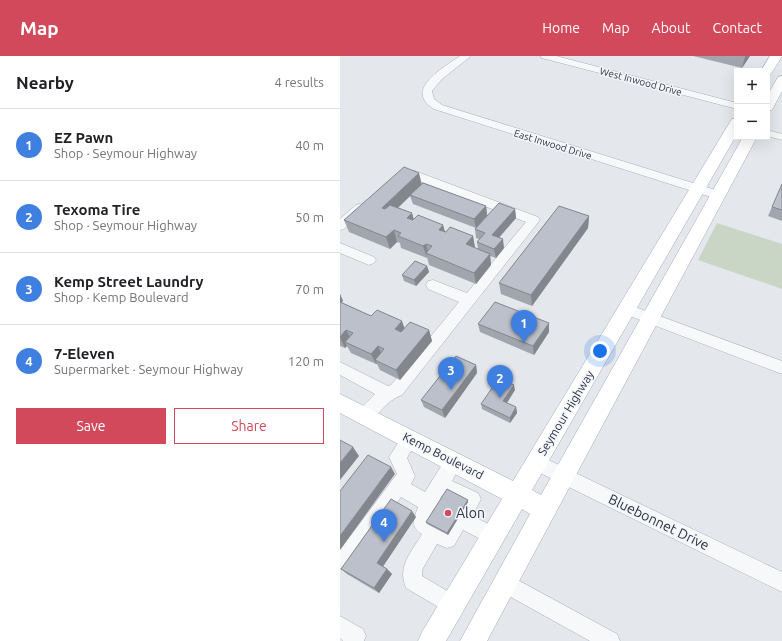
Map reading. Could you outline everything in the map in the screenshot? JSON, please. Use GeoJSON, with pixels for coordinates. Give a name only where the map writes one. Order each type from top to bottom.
{"type":"FeatureCollection","features":[{"type":"Feature","properties":{"kind":"main road"},"geometry":{"type":"LineString","coordinates":[[769,68],[776,56]]}},
{"type":"Feature","properties":{"kind":"main road"},"geometry":{"type":"LineString","coordinates":[[769,104],[782,80]]}},
{"type":"Feature","properties":{"kind":"main road","name":"Seymour Highway"},"geometry":{"type":"LineString","coordinates":[[431,641],[734,127]]}},
{"type":"Feature","properties":{"kind":"main road"},"geometry":{"type":"LineString","coordinates":[[473,641],[748,140]]}},
{"type":"Feature","properties":{"kind":"main road","name":"Kemp Boulevard"},"geometry":{"type":"LineString","coordinates":[[340,403],[545,509]]}},
{"type":"Feature","properties":{"kind":"street","name":"East Inwood Drive"},"geometry":{"type":"LineString","coordinates":[[466,56],[431,84],[427,91],[430,101],[444,110],[718,195]]}},
{"type":"Feature","properties":{"kind":"street","name":"West Inwood Drive"},"geometry":{"type":"LineString","coordinates":[[545,56],[734,105]]}},
{"type":"Feature","properties":{"kind":"street"},"geometry":{"type":"LineString","coordinates":[[770,134],[782,137]]}},
{"type":"Feature","properties":{"kind":"street"},"geometry":{"type":"LineString","coordinates":[[364,416],[387,393],[396,390],[534,220],[415,175],[399,178],[389,183]]}},
{"type":"Feature","properties":{"kind":"street"},"geometry":{"type":"LineString","coordinates":[[340,226],[368,201]]}},
{"type":"Feature","properties":{"kind":"street"},"geometry":{"type":"LineString","coordinates":[[340,248],[369,260]]}},
{"type":"Feature","properties":{"kind":"street"},"geometry":{"type":"LineString","coordinates":[[433,285],[469,300]]}},
{"type":"Feature","properties":{"kind":"street"},"geometry":{"type":"LineString","coordinates":[[627,309],[782,368]]}},
{"type":"Feature","properties":{"kind":"street"},"geometry":{"type":"LineString","coordinates":[[340,368],[387,393]]}},
{"type":"Feature","properties":{"kind":"street"},"geometry":{"type":"LineString","coordinates":[[344,560],[406,476],[398,456],[410,439]]}},
{"type":"Feature","properties":{"kind":"street"},"geometry":{"type":"LineString","coordinates":[[440,484],[472,499],[447,539],[422,524],[433,505],[440,484],[454,462]]}},
{"type":"Feature","properties":{"kind":"street","name":"Bluebonnet Drive"},"geometry":{"type":"LineString","coordinates":[[536,462],[782,582]]}},
{"type":"Feature","properties":{"kind":"street"},"geometry":{"type":"LineString","coordinates":[[398,486],[433,505]]}},
{"type":"Feature","properties":{"kind":"street"},"geometry":{"type":"LineString","coordinates":[[459,519],[492,536]]}},
{"type":"Feature","properties":{"kind":"street"},"geometry":{"type":"LineString","coordinates":[[434,532],[412,568],[413,581],[452,605]]}},
{"type":"Feature","properties":{"kind":"street"},"geometry":{"type":"LineString","coordinates":[[505,583],[610,641]]}},
{"type":"Feature","properties":{"kind":"street"},"geometry":{"type":"LineString","coordinates":[[340,626],[356,636],[353,641]]}},
{"type":"Feature","properties":{"kind":"green space"},"geometry":{"type":"Polygon","coordinates":[[[717,223],[782,244],[782,289],[698,260],[717,223]]]}},
{"type":"Feature","properties":{"kind":"building"},"geometry":{"type":"Polygon","coordinates":[[[404,167],[419,173],[382,208],[385,209],[390,205],[412,213],[407,218],[413,220],[418,215],[443,225],[439,230],[446,232],[450,227],[473,236],[466,244],[490,254],[474,273],[426,253],[432,246],[426,244],[423,246],[398,236],[401,233],[394,230],[386,237],[344,220],[404,167]]]}},
{"type":"Feature","properties":{"kind":"building"},"geometry":{"type":"Polygon","coordinates":[[[423,183],[486,206],[474,219],[410,195],[423,183]]]}},
{"type":"Feature","properties":{"kind":"building"},"geometry":{"type":"Polygon","coordinates":[[[782,184],[782,210],[772,207],[782,184]]]}},
{"type":"Feature","properties":{"kind":"building"},"geometry":{"type":"Polygon","coordinates":[[[499,203],[515,209],[492,235],[503,239],[494,249],[477,242],[485,233],[475,229],[499,203]]]}},
{"type":"Feature","properties":{"kind":"building"},"geometry":{"type":"Polygon","coordinates":[[[559,206],[589,216],[531,295],[499,283],[559,206]]]}},
{"type":"Feature","properties":{"kind":"building"},"geometry":{"type":"Polygon","coordinates":[[[415,261],[427,266],[414,280],[402,275],[415,261]]]}},
{"type":"Feature","properties":{"kind":"building"},"geometry":{"type":"Polygon","coordinates":[[[340,302],[371,316],[377,310],[402,321],[395,329],[401,332],[410,322],[429,330],[396,370],[375,360],[384,349],[378,346],[371,354],[345,342],[353,333],[346,330],[340,337],[340,302]]]}},
{"type":"Feature","properties":{"kind":"building"},"geometry":{"type":"Polygon","coordinates":[[[495,302],[549,323],[533,346],[478,324],[495,302]]]}},
{"type":"Feature","properties":{"kind":"building"},"geometry":{"type":"Polygon","coordinates":[[[456,356],[476,365],[442,410],[421,400],[456,356]]]}},
{"type":"Feature","properties":{"kind":"building"},"geometry":{"type":"Polygon","coordinates":[[[499,378],[514,385],[503,401],[516,407],[510,418],[481,404],[499,378]]]}},
{"type":"Feature","properties":{"kind":"building"},"geometry":{"type":"Polygon","coordinates":[[[340,440],[353,447],[340,463],[340,440]]]}},
{"type":"Feature","properties":{"kind":"building"},"geometry":{"type":"Polygon","coordinates":[[[368,455],[391,467],[340,536],[340,491],[368,455]]]}},
{"type":"Feature","properties":{"kind":"building","name":"Alon"},"geometry":{"type":"Polygon","coordinates":[[[447,489],[468,500],[447,533],[426,522],[447,489]]]}},
{"type":"Feature","properties":{"kind":"building"},"geometry":{"type":"Polygon","coordinates":[[[391,499],[412,511],[377,563],[387,569],[374,588],[341,569],[391,499]]]}},
{"type":"Feature","properties":{"kind":"place","name":"EZ Pawn"},"geometry":{"type":"Point","coordinates":[524,343]}},
{"type":"Feature","properties":{"kind":"place","name":"Kemp Street Laundry"},"geometry":{"type":"Point","coordinates":[451,390]}},
{"type":"Feature","properties":{"kind":"place","name":"Texoma Tire"},"geometry":{"type":"Point","coordinates":[500,398]}},
{"type":"Feature","properties":{"kind":"place","name":"Alon"},"geometry":{"type":"Point","coordinates":[448,513]}},
{"type":"Feature","properties":{"kind":"place","name":"7-Eleven"},"geometry":{"type":"Point","coordinates":[384,542]}}]}
